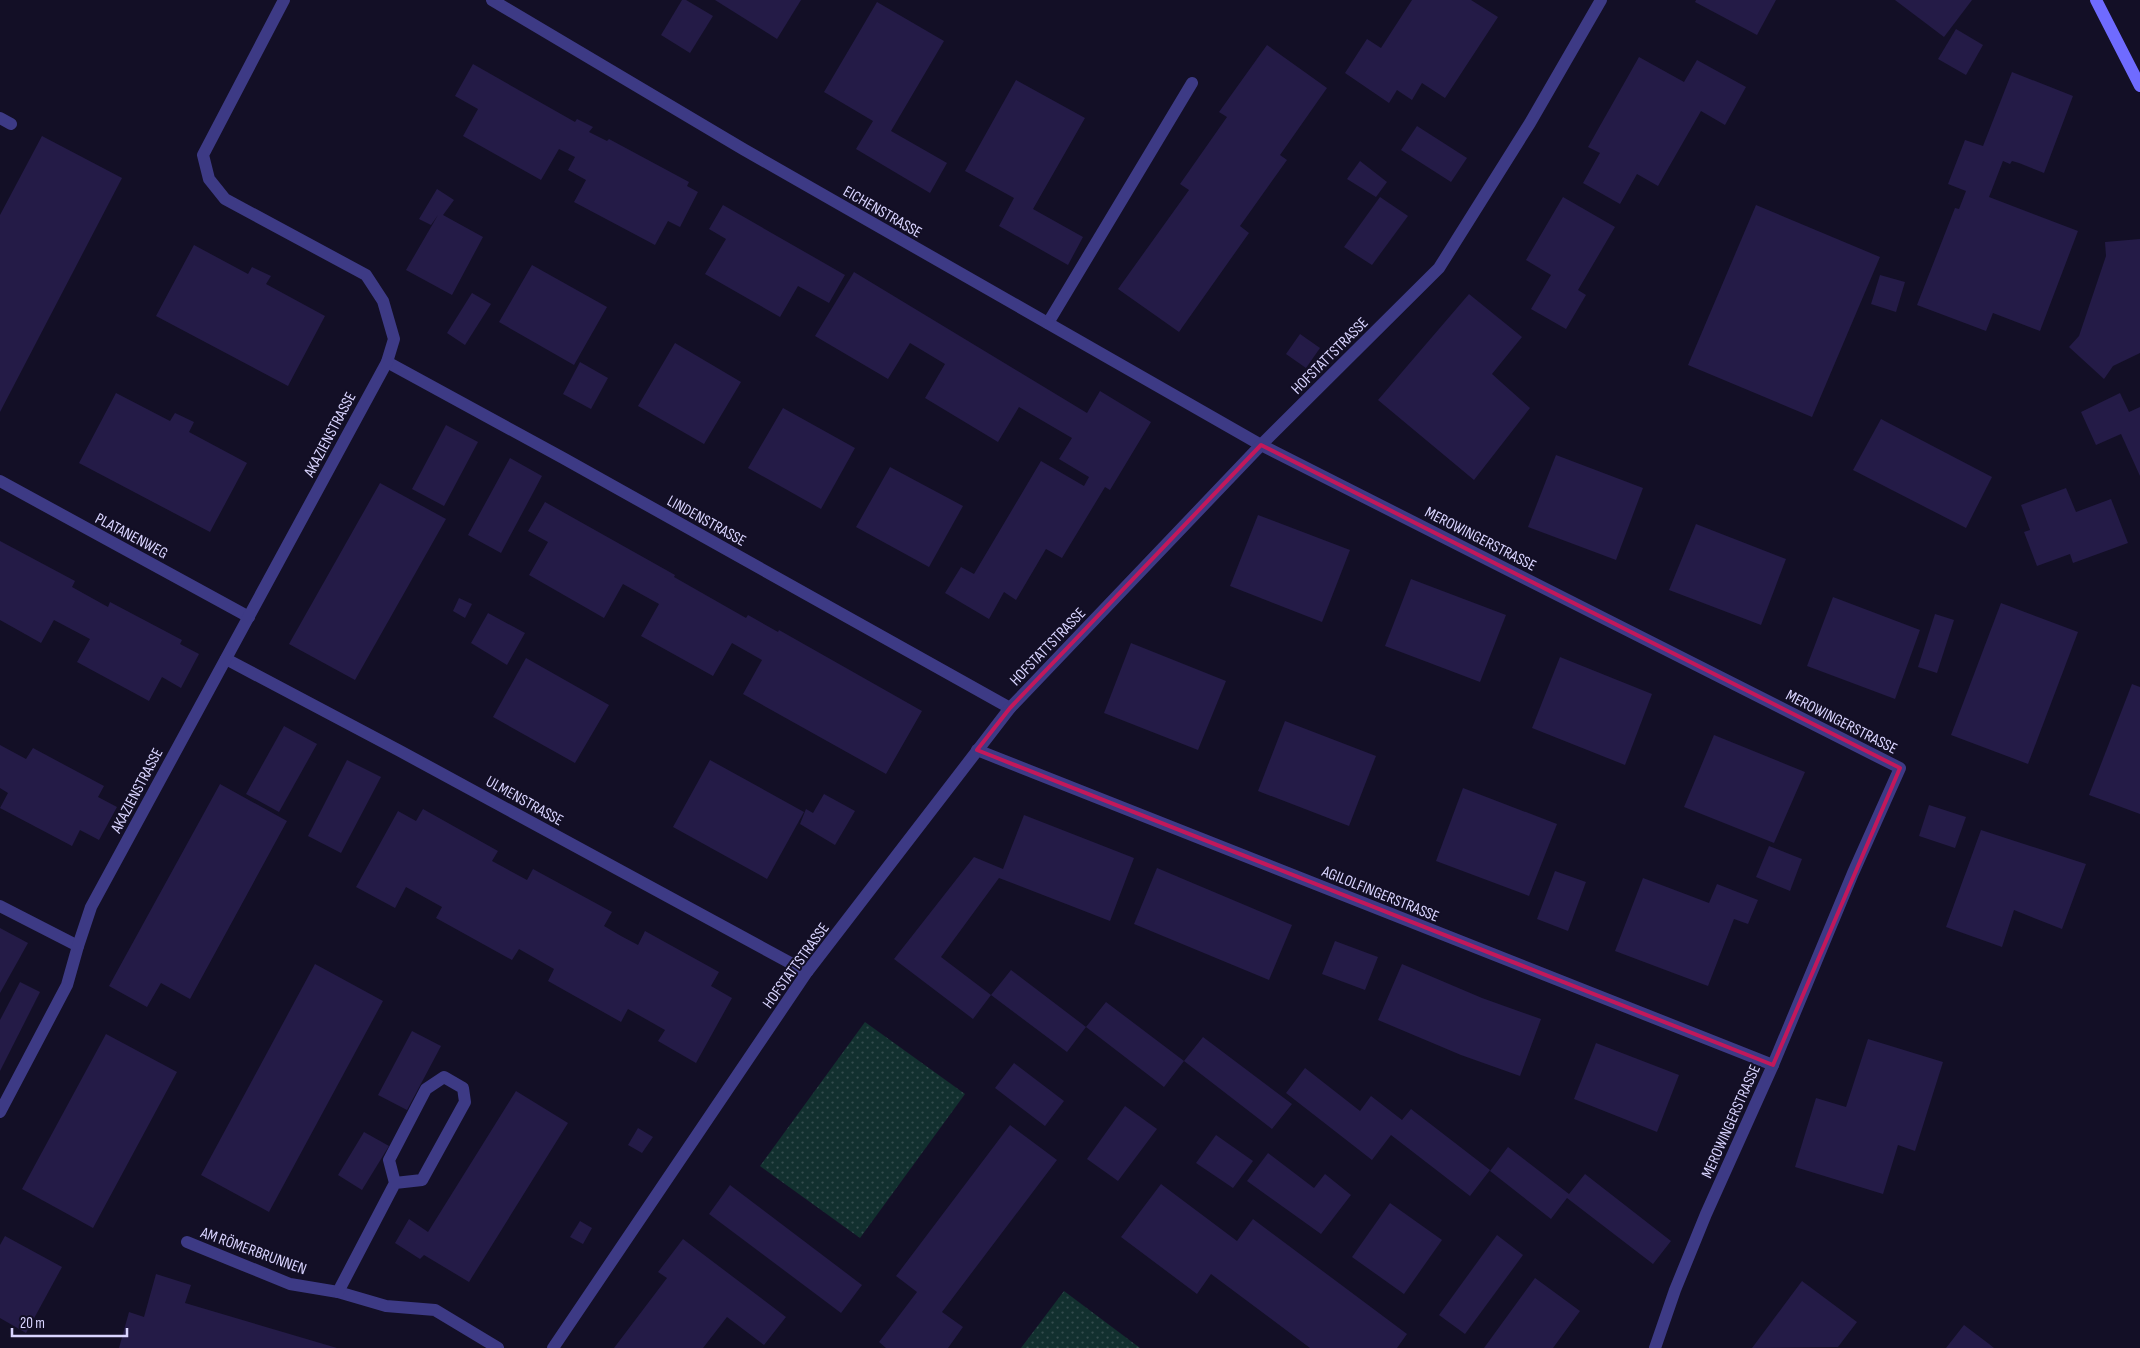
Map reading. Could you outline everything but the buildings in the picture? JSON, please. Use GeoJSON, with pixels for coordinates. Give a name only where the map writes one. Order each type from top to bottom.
{"type":"FeatureCollection","features":[{"type":"Feature","properties":{"kind":"street","name":"AKAZIENSTRASSE"},"geometry":{"type":"LineString","coordinates":[[0,1112],[67,985],[91,907],[387,362],[394,339],[383,301],[366,275],[225,199],[209,179],[203,155],[284,0]]}},
{"type":"Feature","properties":{"kind":"street","name":"EICHENSTRASSE"},"geometry":{"type":"LineString","coordinates":[[492,0],[742,149],[1261,444]]}},
{"type":"Feature","properties":{"kind":"street","name":"HOFSTATTSTRASSE"},"geometry":{"type":"LineString","coordinates":[[553,1348],[807,972],[1010,708],[1261,444],[1439,268],[1530,123],[1601,0]]}},
{"type":"Feature","properties":{"kind":"street"},"geometry":{"type":"LineString","coordinates":[[2096,0],[2136,68],[2140,86]]}},
{"type":"Feature","properties":{"kind":"street"},"geometry":{"type":"LineString","coordinates":[[1048,323],[1192,83]]}},
{"type":"Feature","properties":{"kind":"street","name":"LINDENSTRASSE"},"geometry":{"type":"LineString","coordinates":[[387,362],[563,458],[1010,708]]}},
{"type":"Feature","properties":{"kind":"street","name":"MEROWINGERSTRASSE"},"geometry":{"type":"LineString","coordinates":[[1261,444],[1900,768],[1706,1214],[1675,1290],[1655,1348]]}},
{"type":"Feature","properties":{"kind":"street","name":"PLATANENWEG"},"geometry":{"type":"LineString","coordinates":[[0,481],[249,617]]}},
{"type":"Feature","properties":{"kind":"street","name":"ULMENSTRASSE"},"geometry":{"type":"LineString","coordinates":[[226,659],[400,751],[807,972]]}},
{"type":"Feature","properties":{"kind":"street","name":"AGILOLFINGERSTRASSE"},"geometry":{"type":"LineString","coordinates":[[977,750],[1772,1065]]}},
{"type":"Feature","properties":{"kind":"street"},"geometry":{"type":"LineString","coordinates":[[0,906],[78,946]]}},
{"type":"Feature","properties":{"kind":"street"},"geometry":{"type":"LineString","coordinates":[[338,1292],[395,1183],[389,1160],[426,1089],[444,1077],[463,1088],[465,1102],[422,1180],[395,1183]]}},
{"type":"Feature","properties":{"kind":"street","name":"AM RÖMERBRUNNEN"},"geometry":{"type":"LineString","coordinates":[[187,1242],[290,1284],[338,1292],[386,1306],[435,1310],[498,1348]]}},
{"type":"Feature","properties":{"kind":"highlighted area"},"geometry":{"type":"Polygon","coordinates":[[[1261,445],[1900,768],[1773,1065],[977,750],[1010,708],[1261,445]]]}},
{"type":"Feature","properties":{"kind":"green space"},"geometry":{"type":"Polygon","coordinates":[[[865,1022],[965,1094],[860,1238],[760,1166],[865,1022]]]}},
{"type":"Feature","properties":{"kind":"green space"},"geometry":{"type":"Polygon","coordinates":[[[1064,1291],[1140,1348],[1021,1348],[1064,1291]]]}}]}
